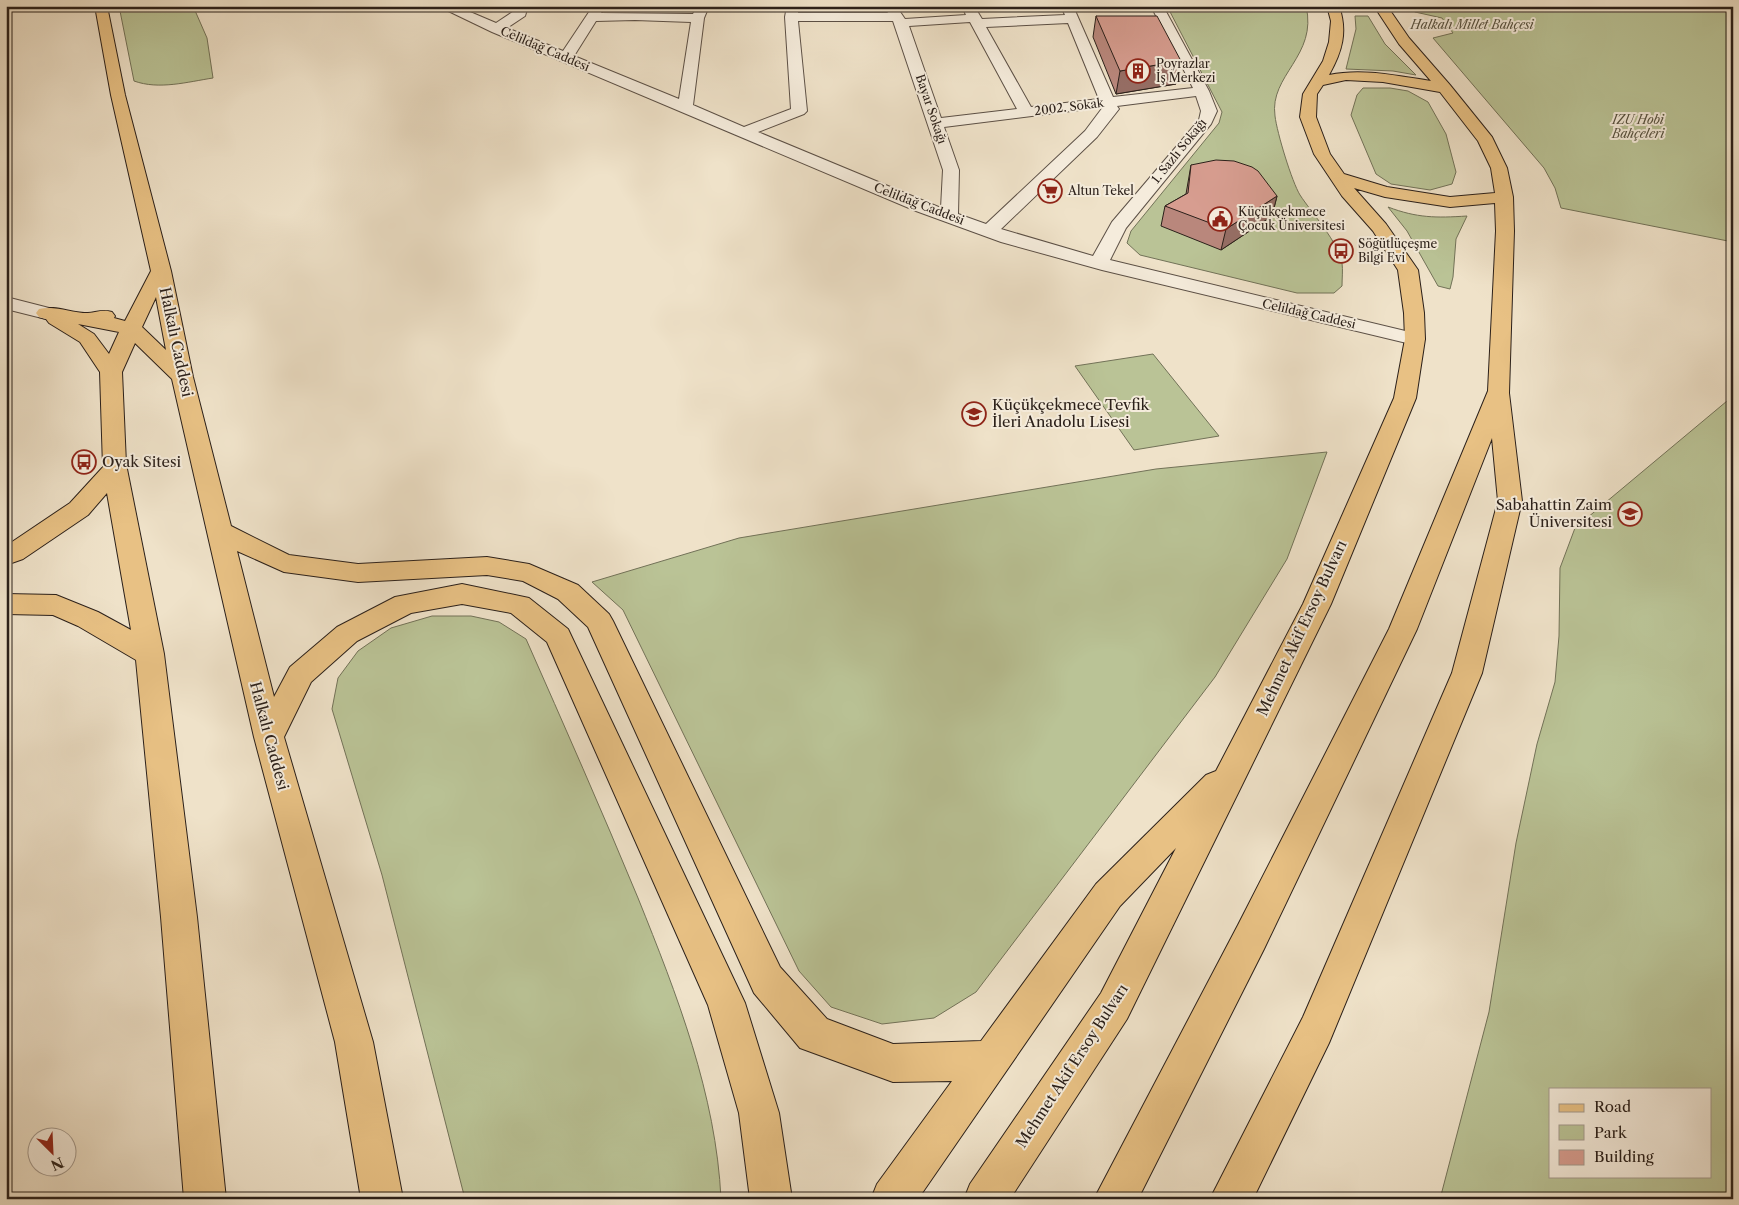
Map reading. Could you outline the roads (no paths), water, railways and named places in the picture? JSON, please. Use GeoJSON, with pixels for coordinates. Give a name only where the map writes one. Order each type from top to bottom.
{"type":"FeatureCollection","features":[{"type":"Feature","properties":{"kind":"main road","name":"Halkalı Caddesi"},"geometry":{"type":"LineString","coordinates":[[101,6],[155,282],[182,376],[269,737],[354,1042],[382,1199]]}},
{"type":"Feature","properties":{"kind":"main road","name":"Mehmet Akif Ersoy Bulvarı"},"geometry":{"type":"LineString","coordinates":[[985,1199],[1114,1006],[1317,604],[1405,398],[1415,339],[1414,313],[1408,270],[1380,228],[1348,192],[1322,154],[1308,117],[1310,94],[1330,61],[1336,42],[1338,21],[1333,6]]}},
{"type":"Feature","properties":{"kind":"main road"},"geometry":{"type":"LineString","coordinates":[[1231,1199],[1316,1030],[1466,673],[1510,501],[1499,391],[1505,231],[1504,196],[1499,168],[1486,140],[1445,88],[1404,41],[1380,6]]}},
{"type":"Feature","properties":{"kind":"main road"},"geometry":{"type":"LineString","coordinates":[[1317,82],[1346,76],[1383,78],[1445,88]]}},
{"type":"Feature","properties":{"kind":"main road"},"geometry":{"type":"LineString","coordinates":[[1340,178],[1385,192],[1450,202],[1504,196]]}},
{"type":"Feature","properties":{"kind":"main road","name":"Halkalı Caddesi"},"geometry":{"type":"LineString","coordinates":[[155,282],[111,372],[115,468],[150,654],[179,917],[205,1199]]}},
{"type":"Feature","properties":{"kind":"main road"},"geometry":{"type":"LineString","coordinates":[[87,319],[120,312],[155,282]]}},
{"type":"Feature","properties":{"kind":"main road"},"geometry":{"type":"LineString","coordinates":[[46,313],[131,328],[182,376]]}},
{"type":"Feature","properties":{"kind":"main road"},"geometry":{"type":"LineString","coordinates":[[46,313],[87,338],[111,372]]}},
{"type":"Feature","properties":{"kind":"main road"},"geometry":{"type":"LineString","coordinates":[[1115,1199],[1251,938],[1403,629],[1499,391]]}},
{"type":"Feature","properties":{"kind":"main road"},"geometry":{"type":"LineString","coordinates":[[6,556],[14,553],[79,509],[115,468]]}},
{"type":"Feature","properties":{"kind":"main road"},"geometry":{"type":"LineString","coordinates":[[219,531],[284,563],[358,573],[487,566],[529,573],[568,592],[599,621],[767,980],[814,1034],[893,1063],[989,1060]]}},
{"type":"Feature","properties":{"kind":"main road"},"geometry":{"type":"LineString","coordinates":[[269,737],[300,675],[347,634],[405,604],[462,594],[519,605],[558,636],[726,1003],[759,1113],[771,1199]]}},
{"type":"Feature","properties":{"kind":"main road"},"geometry":{"type":"LineString","coordinates":[[6,604],[56,605],[88,619],[150,654]]}},
{"type":"Feature","properties":{"kind":"main road"},"geometry":{"type":"LineString","coordinates":[[892,1199],[1108,895],[1236,765]]}},
{"type":"Feature","properties":{"kind":"street","name":"Celildağ Caddesi"},"geometry":{"type":"LineString","coordinates":[[444,6],[685,108],[989,231],[1100,263],[1415,339]]}},
{"type":"Feature","properties":{"kind":"street"},"geometry":{"type":"LineString","coordinates":[[496,29],[520,13],[522,6]]}},
{"type":"Feature","properties":{"kind":"street","name":"1. Sazlı Sokağı"},"geometry":{"type":"LineString","coordinates":[[1100,263],[1118,226],[1206,121],[1210,111],[1202,91],[1157,6]]}},
{"type":"Feature","properties":{"kind":"street"},"geometry":{"type":"LineString","coordinates":[[566,58],[596,11],[700,12],[685,108]]}},
{"type":"Feature","properties":{"kind":"street"},"geometry":{"type":"LineString","coordinates":[[744,132],[799,110],[792,12],[973,16],[1070,13],[1112,109],[1091,134],[989,231]]}},
{"type":"Feature","properties":{"kind":"street","name":"Bayar Sokağı"},"geometry":{"type":"LineString","coordinates":[[896,15],[951,170],[949,216]]}},
{"type":"Feature","properties":{"kind":"street"},"geometry":{"type":"LineString","coordinates":[[973,16],[1026,112]]}},
{"type":"Feature","properties":{"kind":"street","name":"2002. Sokak"},"geometry":{"type":"LineString","coordinates":[[935,123],[1202,91]]}},
{"type":"Feature","properties":{"kind":"street"},"geometry":{"type":"LineString","coordinates":[[6,303],[46,313]]}},
{"type":"Feature","properties":{"kind":"place","name":"Poyrazlar İş Merkezi"},"geometry":{"type":"Point","coordinates":[1138,71]}},
{"type":"Feature","properties":{"kind":"place","name":"Altun Tekel"},"geometry":{"type":"Point","coordinates":[1050,191]}},
{"type":"Feature","properties":{"kind":"place","name":"Küçükçekmece Çocuk Üniversitesi"},"geometry":{"type":"Point","coordinates":[1220,219]}},
{"type":"Feature","properties":{"kind":"place","name":"Söğütlüçeşme Bilgi Evi"},"geometry":{"type":"Point","coordinates":[1341,251]}},
{"type":"Feature","properties":{"kind":"place","name":"Küçükçekmece Tevfik İleri Anadolu Lisesi"},"geometry":{"type":"Point","coordinates":[974,414]}},
{"type":"Feature","properties":{"kind":"place","name":"Oyak Sitesi"},"geometry":{"type":"Point","coordinates":[84,462]}},
{"type":"Feature","properties":{"kind":"place","name":"Sabahattin Zaim Üniversitesi"},"geometry":{"type":"Point","coordinates":[1630,514]}},
{"type":"Feature","properties":{"kind":"park label","name":"Halkalı Millet Bahçesi"},"geometry":{"type":"Point","coordinates":[1472,25]}},
{"type":"Feature","properties":{"kind":"park label","name":"IZU Hobi Bahçeleri"},"geometry":{"type":"Point","coordinates":[1638,127]}}]}
